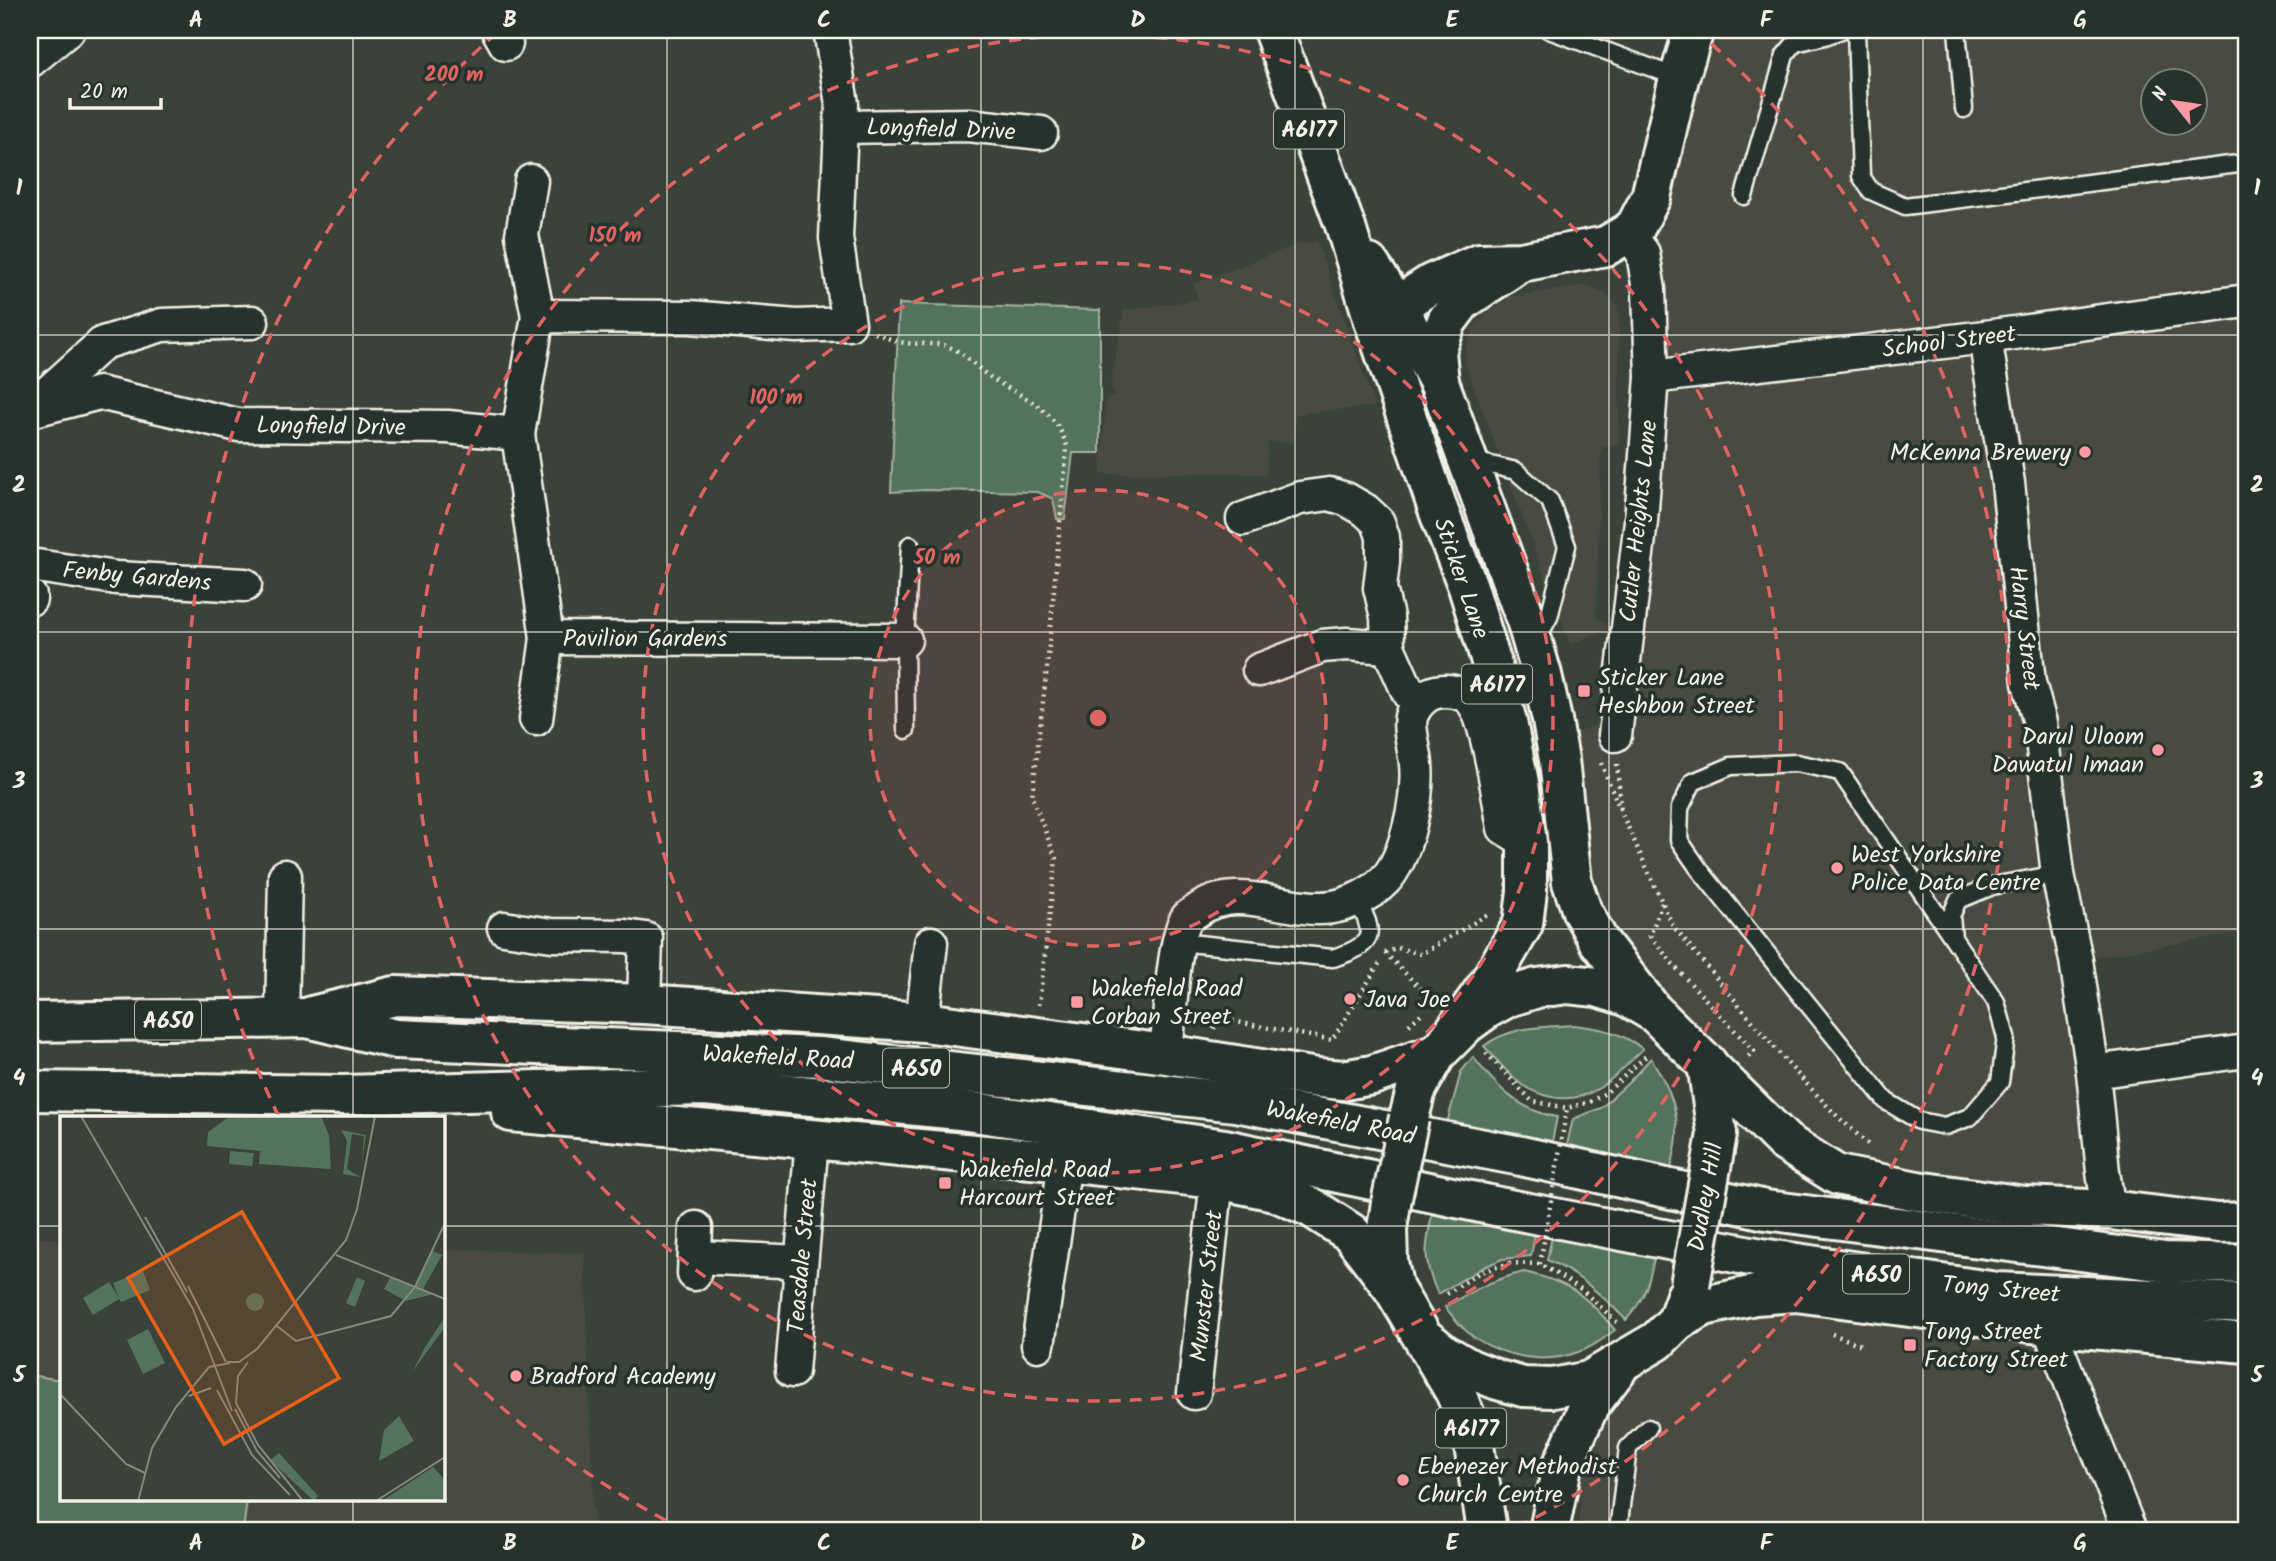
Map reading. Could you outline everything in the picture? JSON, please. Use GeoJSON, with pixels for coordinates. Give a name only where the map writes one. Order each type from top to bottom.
{"type":"FeatureCollection","features":[{"type":"Feature","properties":{"kind":"main road","name":"Sticker Lane"},"geometry":{"type":"LineString","coordinates":[[1273,30],[1346,228],[1385,314],[1439,512],[1468,587],[1490,658],[1519,783],[1527,842],[1527,891],[1523,924],[1489,983],[1441,1034]]}},
{"type":"Feature","properties":{"kind":"main road"},"geometry":{"type":"LineString","coordinates":[[1385,314],[1431,285],[1479,263],[1521,261],[1606,246],[1628,233],[1645,213],[1651,197],[1679,78],[1694,30]]}},
{"type":"Feature","properties":{"kind":"main road"},"geometry":{"type":"LineString","coordinates":[[1438,382],[1436,351],[1447,321],[1462,301],[1521,261]]}},
{"type":"Feature","properties":{"kind":"main road","name":"Sticker Lane"},"geometry":{"type":"LineString","coordinates":[[1385,314],[1438,382],[1526,621],[1544,686],[1559,760],[1572,882],[1579,901],[1598,940],[1655,1013]]}},
{"type":"Feature","properties":{"kind":"main road","name":"Dudley Hill"},"geometry":{"type":"LineString","coordinates":[[1568,984],[1597,987],[1626,996],[1725,1062],[1717,1134],[1690,1285],[1677,1321],[1657,1341],[1622,1343],[1589,1381],[1553,1388],[1524,1387],[1470,1369],[1421,1336],[1394,1289],[1388,1262],[1387,1229],[1391,1203],[1416,1090],[1441,1034],[1508,997],[1537,988],[1568,984]]}},
{"type":"Feature","properties":{"kind":"main road"},"geometry":{"type":"LineString","coordinates":[[295,1018],[395,996],[644,1003],[924,1022],[1344,1080],[1372,1075],[1441,1034]]}},
{"type":"Feature","properties":{"kind":"main road","name":"Wakefield Road"},"geometry":{"type":"LineString","coordinates":[[30,1022],[295,1018],[396,1039],[819,1057],[1236,1102],[1521,1156]]}},
{"type":"Feature","properties":{"kind":"main road"},"geometry":{"type":"LineString","coordinates":[[1725,1062],[1785,1142],[1837,1175],[1917,1191],[2025,1206],[2109,1210],[2218,1223],[2246,1222]]}},
{"type":"Feature","properties":{"kind":"main road","name":"Wakefield Road"},"geometry":{"type":"LineString","coordinates":[[30,1091],[342,1096],[704,1086],[960,1110],[1225,1149],[1509,1209]]}},
{"type":"Feature","properties":{"kind":"main road","name":"A650"},"geometry":{"type":"LineString","coordinates":[[342,1096],[1065,1162],[1217,1179],[1274,1191],[1312,1208],[1352,1234],[1394,1289]]}},
{"type":"Feature","properties":{"kind":"main road","name":"Tong Street"},"geometry":{"type":"LineString","coordinates":[[1521,1156],[1766,1210],[2165,1262],[2246,1264]]}},
{"type":"Feature","properties":{"kind":"main road","name":"Tong Street"},"geometry":{"type":"LineString","coordinates":[[1509,1209],[1761,1258],[1997,1292],[2246,1303]]}},
{"type":"Feature","properties":{"kind":"main road"},"geometry":{"type":"LineString","coordinates":[[1677,1321],[1704,1306],[1755,1295],[1796,1292],[2048,1325],[2243,1345]]}},
{"type":"Feature","properties":{"kind":"main road","name":"A6177"},"geometry":{"type":"LineString","coordinates":[[1421,1336],[1455,1392],[1472,1432],[1487,1531]]}},
{"type":"Feature","properties":{"kind":"main road"},"geometry":{"type":"LineString","coordinates":[[1549,1531],[1562,1466],[1622,1343]]}},
{"type":"Feature","properties":{"kind":"street"},"geometry":{"type":"LineString","coordinates":[[30,61],[68,30]]}},
{"type":"Feature","properties":{"kind":"street","name":"Longfield Drive"},"geometry":{"type":"LineString","coordinates":[[830,30],[842,104],[835,238],[849,324]]}},
{"type":"Feature","properties":{"kind":"street","name":"Longfield Drive"},"geometry":{"type":"LineString","coordinates":[[841,127],[968,125],[1041,133]]}},
{"type":"Feature","properties":{"kind":"street"},"geometry":{"type":"LineString","coordinates":[[518,434],[538,316],[522,235],[531,181]]}},
{"type":"Feature","properties":{"kind":"street","name":"Cutler Heights Lane"},"geometry":{"type":"LineString","coordinates":[[1615,735],[1641,521],[1652,377],[1649,290],[1643,253],[1628,233]]}},
{"type":"Feature","properties":{"kind":"street","name":"School Street"},"geometry":{"type":"LineString","coordinates":[[1652,377],[1985,337],[2246,301]]}},
{"type":"Feature","properties":{"kind":"street"},"geometry":{"type":"LineString","coordinates":[[538,316],[690,317],[796,326],[849,324]]}},
{"type":"Feature","properties":{"kind":"street"},"geometry":{"type":"LineString","coordinates":[[30,410],[103,343],[162,325],[252,322]]}},
{"type":"Feature","properties":{"kind":"street","name":"Harry Street"},"geometry":{"type":"LineString","coordinates":[[1985,337],[2010,484],[2029,683],[2040,723],[2057,874],[2076,960],[2093,1072],[2109,1210]]}},
{"type":"Feature","properties":{"kind":"street","name":"Longfield Drive"},"geometry":{"type":"LineString","coordinates":[[30,410],[99,393],[238,425],[448,427],[518,434]]}},
{"type":"Feature","properties":{"kind":"street","name":"Pavilion Gardens"},"geometry":{"type":"LineString","coordinates":[[518,434],[547,638],[905,640]]}},
{"type":"Feature","properties":{"kind":"street"},"geometry":{"type":"LineString","coordinates":[[1243,519],[1300,498],[1329,494],[1346,499],[1365,510],[1378,522],[1383,537],[1380,588],[1387,617],[1388,647],[1409,694],[1418,703]]}},
{"type":"Feature","properties":{"kind":"street","name":"Fenby Gardens"},"geometry":{"type":"LineString","coordinates":[[30,565],[116,578],[245,585]]}},
{"type":"Feature","properties":{"kind":"street"},"geometry":{"type":"LineString","coordinates":[[536,719],[547,638]]}},
{"type":"Feature","properties":{"kind":"street"},"geometry":{"type":"LineString","coordinates":[[1259,670],[1322,646],[1347,644],[1388,647]]}},
{"type":"Feature","properties":{"kind":"street"},"geometry":{"type":"LineString","coordinates":[[1166,1054],[1177,940],[1186,918],[1203,905],[1223,898],[1248,897],[1317,908],[1336,907],[1372,891],[1386,879],[1396,862],[1408,830],[1415,801],[1417,773],[1414,743],[1409,727],[1411,715],[1418,703],[1434,692],[1454,691],[1471,700],[1481,719],[1492,761],[1504,828],[1527,842]]}},
{"type":"Feature","properties":{"kind":"street"},"geometry":{"type":"LineString","coordinates":[[285,876],[295,1018]]}},
{"type":"Feature","properties":{"kind":"street"},"geometry":{"type":"LineString","coordinates":[[504,928],[552,935],[625,936],[646,939],[644,1003]]}},
{"type":"Feature","properties":{"kind":"street"},"geometry":{"type":"LineString","coordinates":[[924,1022],[931,943]]}},
{"type":"Feature","properties":{"kind":"street"},"geometry":{"type":"LineString","coordinates":[[2093,1072],[2246,1051]]}},
{"type":"Feature","properties":{"kind":"street","name":"Teasdale Street"},"geometry":{"type":"LineString","coordinates":[[792,1371],[813,1140]]}},
{"type":"Feature","properties":{"kind":"street"},"geometry":{"type":"LineString","coordinates":[[1038,1345],[1065,1162]]}},
{"type":"Feature","properties":{"kind":"street","name":"Munster Street"},"geometry":{"type":"LineString","coordinates":[[1194,1393],[1217,1179]]}},
{"type":"Feature","properties":{"kind":"street"},"geometry":{"type":"LineString","coordinates":[[695,1253],[801,1262]]}},
{"type":"Feature","properties":{"kind":"street"},"geometry":{"type":"LineString","coordinates":[[2048,1325],[2130,1531]]}},
{"type":"Feature","properties":{"kind":"lane"},"geometry":{"type":"LineString","coordinates":[[1549,30],[1679,78]]}},
{"type":"Feature","properties":{"kind":"lane"},"geometry":{"type":"LineString","coordinates":[[1744,196],[1785,55],[1795,43],[1841,30]]}},
{"type":"Feature","properties":{"kind":"lane"},"geometry":{"type":"LineString","coordinates":[[1856,30],[1861,176],[1871,191],[1905,206],[2246,163]]}},
{"type":"Feature","properties":{"kind":"lane"},"geometry":{"type":"LineString","coordinates":[[1957,30],[1964,109]]}},
{"type":"Feature","properties":{"kind":"lane"},"geometry":{"type":"LineString","coordinates":[[1467,459],[1516,471],[1550,501],[1567,546],[1549,617],[1533,646]]}},
{"type":"Feature","properties":{"kind":"lane"},"geometry":{"type":"LineString","coordinates":[[906,730],[905,640],[910,545]]}},
{"type":"Feature","properties":{"kind":"lane"},"geometry":{"type":"LineString","coordinates":[[1954,938],[1840,772],[1796,763],[1731,766],[1693,782],[1680,808],[1679,840],[1699,869],[1886,1101],[1919,1121],[1945,1126],[1970,1116],[2000,1082],[2006,1037],[1996,1002],[1954,938],[1951,916],[1958,900],[1992,886],[2057,874]]}},
{"type":"Feature","properties":{"kind":"lane"},"geometry":{"type":"LineString","coordinates":[[1177,950],[1189,943],[1333,958],[1350,953],[1366,942],[1370,932],[1369,921],[1356,899]]}},
{"type":"Feature","properties":{"kind":"lane"},"geometry":{"type":"LineString","coordinates":[[1618,1531],[1628,1448],[1648,1428]]}},
{"type":"Feature","properties":{"kind":"path"},"geometry":{"type":"LineString","coordinates":[[849,324],[903,343],[948,346],[962,354],[991,379],[1050,415],[1061,428],[1067,446],[1032,797],[1056,859],[1035,1037]]}},
{"type":"Feature","properties":{"kind":"path"},"geometry":{"type":"LineString","coordinates":[[1615,735],[1622,814]]}},
{"type":"Feature","properties":{"kind":"path"},"geometry":{"type":"LineString","coordinates":[[1213,1037],[1216,1018],[1332,1040],[1385,953],[1398,948],[1421,954],[1527,891]]}},
{"type":"Feature","properties":{"kind":"path"},"geometry":{"type":"LineString","coordinates":[[1662,903],[1650,936],[1754,1051],[1725,1062]]}},
{"type":"Feature","properties":{"kind":"path"},"geometry":{"type":"LineString","coordinates":[[1385,953],[1441,1034]]}},
{"type":"Feature","properties":{"kind":"path"},"geometry":{"type":"LineString","coordinates":[[1485,1052],[1532,1101],[1567,1108],[1590,1102],[1607,1092],[1646,1056]]}},
{"type":"Feature","properties":{"kind":"path"},"geometry":{"type":"LineString","coordinates":[[1540,1264],[1567,1108]]}},
{"type":"Feature","properties":{"kind":"path"},"geometry":{"type":"LineString","coordinates":[[1447,1294],[1480,1272],[1510,1263],[1540,1264],[1581,1289],[1622,1343]]}},
{"type":"Feature","properties":{"kind":"path"},"geometry":{"type":"LineString","coordinates":[[1825,1332],[1864,1346]]}},
{"type":"Feature","properties":{"kind":"shaded area"},"geometry":{"type":"Polygon","coordinates":[[[1694,30],[2246,30],[2246,932],[2076,960],[2109,1210],[1817,1161],[1717,1134],[1707,1063],[1598,940],[1543,749],[1617,714],[1641,521],[1643,253],[1694,30]]]}},
{"type":"Feature","properties":{"kind":"shaded area"},"geometry":{"type":"Polygon","coordinates":[[[1316,240],[1375,406],[1296,414],[1294,443],[1268,441],[1266,475],[1101,474],[1106,399],[1115,396],[1111,385],[1124,310],[1198,300],[1194,284],[1303,242],[1305,245],[1316,240]]]}},
{"type":"Feature","properties":{"kind":"shaded area"},"geometry":{"type":"Polygon","coordinates":[[[1587,285],[1604,292],[1616,305],[1619,313],[1619,445],[1601,448],[1596,618],[1612,628],[1570,644],[1465,363],[1466,349],[1475,324],[1494,305],[1510,297],[1587,285]]]}},
{"type":"Feature","properties":{"kind":"shaded area","name":"Bradford Academy"},"geometry":{"type":"Polygon","coordinates":[[[30,1238],[60,1239],[60,1502],[444,1502],[444,1249],[584,1253],[594,1531],[30,1531],[30,1238]]]}},
{"type":"Feature","properties":{"kind":"shaded area"},"geometry":{"type":"Polygon","coordinates":[[[1755,1295],[2246,1349],[2246,1531],[1581,1531],[1579,1518],[1589,1381],[1755,1295]]]}},
{"type":"Feature","properties":{"kind":"green space"},"geometry":{"type":"Polygon","coordinates":[[[899,304],[1100,310],[1100,453],[1073,453],[1065,519],[1057,519],[1053,499],[1038,492],[891,492],[899,304]]]}},
{"type":"Feature","properties":{"kind":"green space"},"geometry":{"type":"Polygon","coordinates":[[[1574,1025],[1610,1032],[1627,1038],[1643,1049],[1603,1086],[1580,1097],[1567,1098],[1544,1095],[1522,1085],[1484,1046],[1515,1031],[1574,1025]]]}},
{"type":"Feature","properties":{"kind":"green space"},"geometry":{"type":"Polygon","coordinates":[[[1473,1057],[1509,1096],[1531,1109],[1557,1117],[1551,1147],[1446,1127],[1461,1072],[1473,1057]]]}},
{"type":"Feature","properties":{"kind":"green space"},"geometry":{"type":"Polygon","coordinates":[[[1651,1058],[1675,1111],[1677,1135],[1671,1169],[1566,1149],[1573,1119],[1601,1108],[1651,1058]]]}},
{"type":"Feature","properties":{"kind":"green space"},"geometry":{"type":"Polygon","coordinates":[[[1433,1211],[1536,1229],[1531,1256],[1502,1259],[1438,1294],[1427,1262],[1428,1234],[1433,1211]]]}},
{"type":"Feature","properties":{"kind":"green space"},"geometry":{"type":"Polygon","coordinates":[[[1553,1232],[1655,1254],[1646,1289],[1626,1320],[1590,1286],[1547,1260],[1553,1232]]]}},
{"type":"Feature","properties":{"kind":"green space"},"geometry":{"type":"Polygon","coordinates":[[[1524,1272],[1553,1280],[1576,1292],[1615,1330],[1588,1348],[1565,1356],[1525,1357],[1499,1350],[1475,1338],[1445,1307],[1483,1286],[1524,1272]]]}},
{"type":"Feature","properties":{"kind":"green space"},"geometry":{"type":"Polygon","coordinates":[[[30,1375],[60,1380],[60,1502],[247,1502],[243,1531],[30,1531],[30,1375]]]}},
{"type":"Feature","properties":{"kind":"place","name":"McKenna Brewery"},"geometry":{"type":"Point","coordinates":[2085,452]}},
{"type":"Feature","properties":{"kind":"place","name":"Sticker Lane Heshbon Street"},"geometry":{"type":"Point","coordinates":[1584,691]}},
{"type":"Feature","properties":{"kind":"place","name":"Darul Uloom Dawatul Imaan"},"geometry":{"type":"Point","coordinates":[2158,750]}},
{"type":"Feature","properties":{"kind":"place","name":"West Yorkshire Police Data Centre"},"geometry":{"type":"Point","coordinates":[1837,868]}},
{"type":"Feature","properties":{"kind":"place","name":"Java Joe"},"geometry":{"type":"Point","coordinates":[1350,999]}},
{"type":"Feature","properties":{"kind":"place","name":"Wakefield Road Corban Street"},"geometry":{"type":"Point","coordinates":[1077,1002]}},
{"type":"Feature","properties":{"kind":"place","name":"Wakefield Road Harcourt Street"},"geometry":{"type":"Point","coordinates":[945,1183]}},
{"type":"Feature","properties":{"kind":"place","name":"Tong Street Factory Street"},"geometry":{"type":"Point","coordinates":[1910,1345]}},
{"type":"Feature","properties":{"kind":"place","name":"Bradford Academy"},"geometry":{"type":"Point","coordinates":[516,1376]}},
{"type":"Feature","properties":{"kind":"place","name":"Ebenezer Methodist Church Centre"},"geometry":{"type":"Point","coordinates":[1403,1480]}}]}
